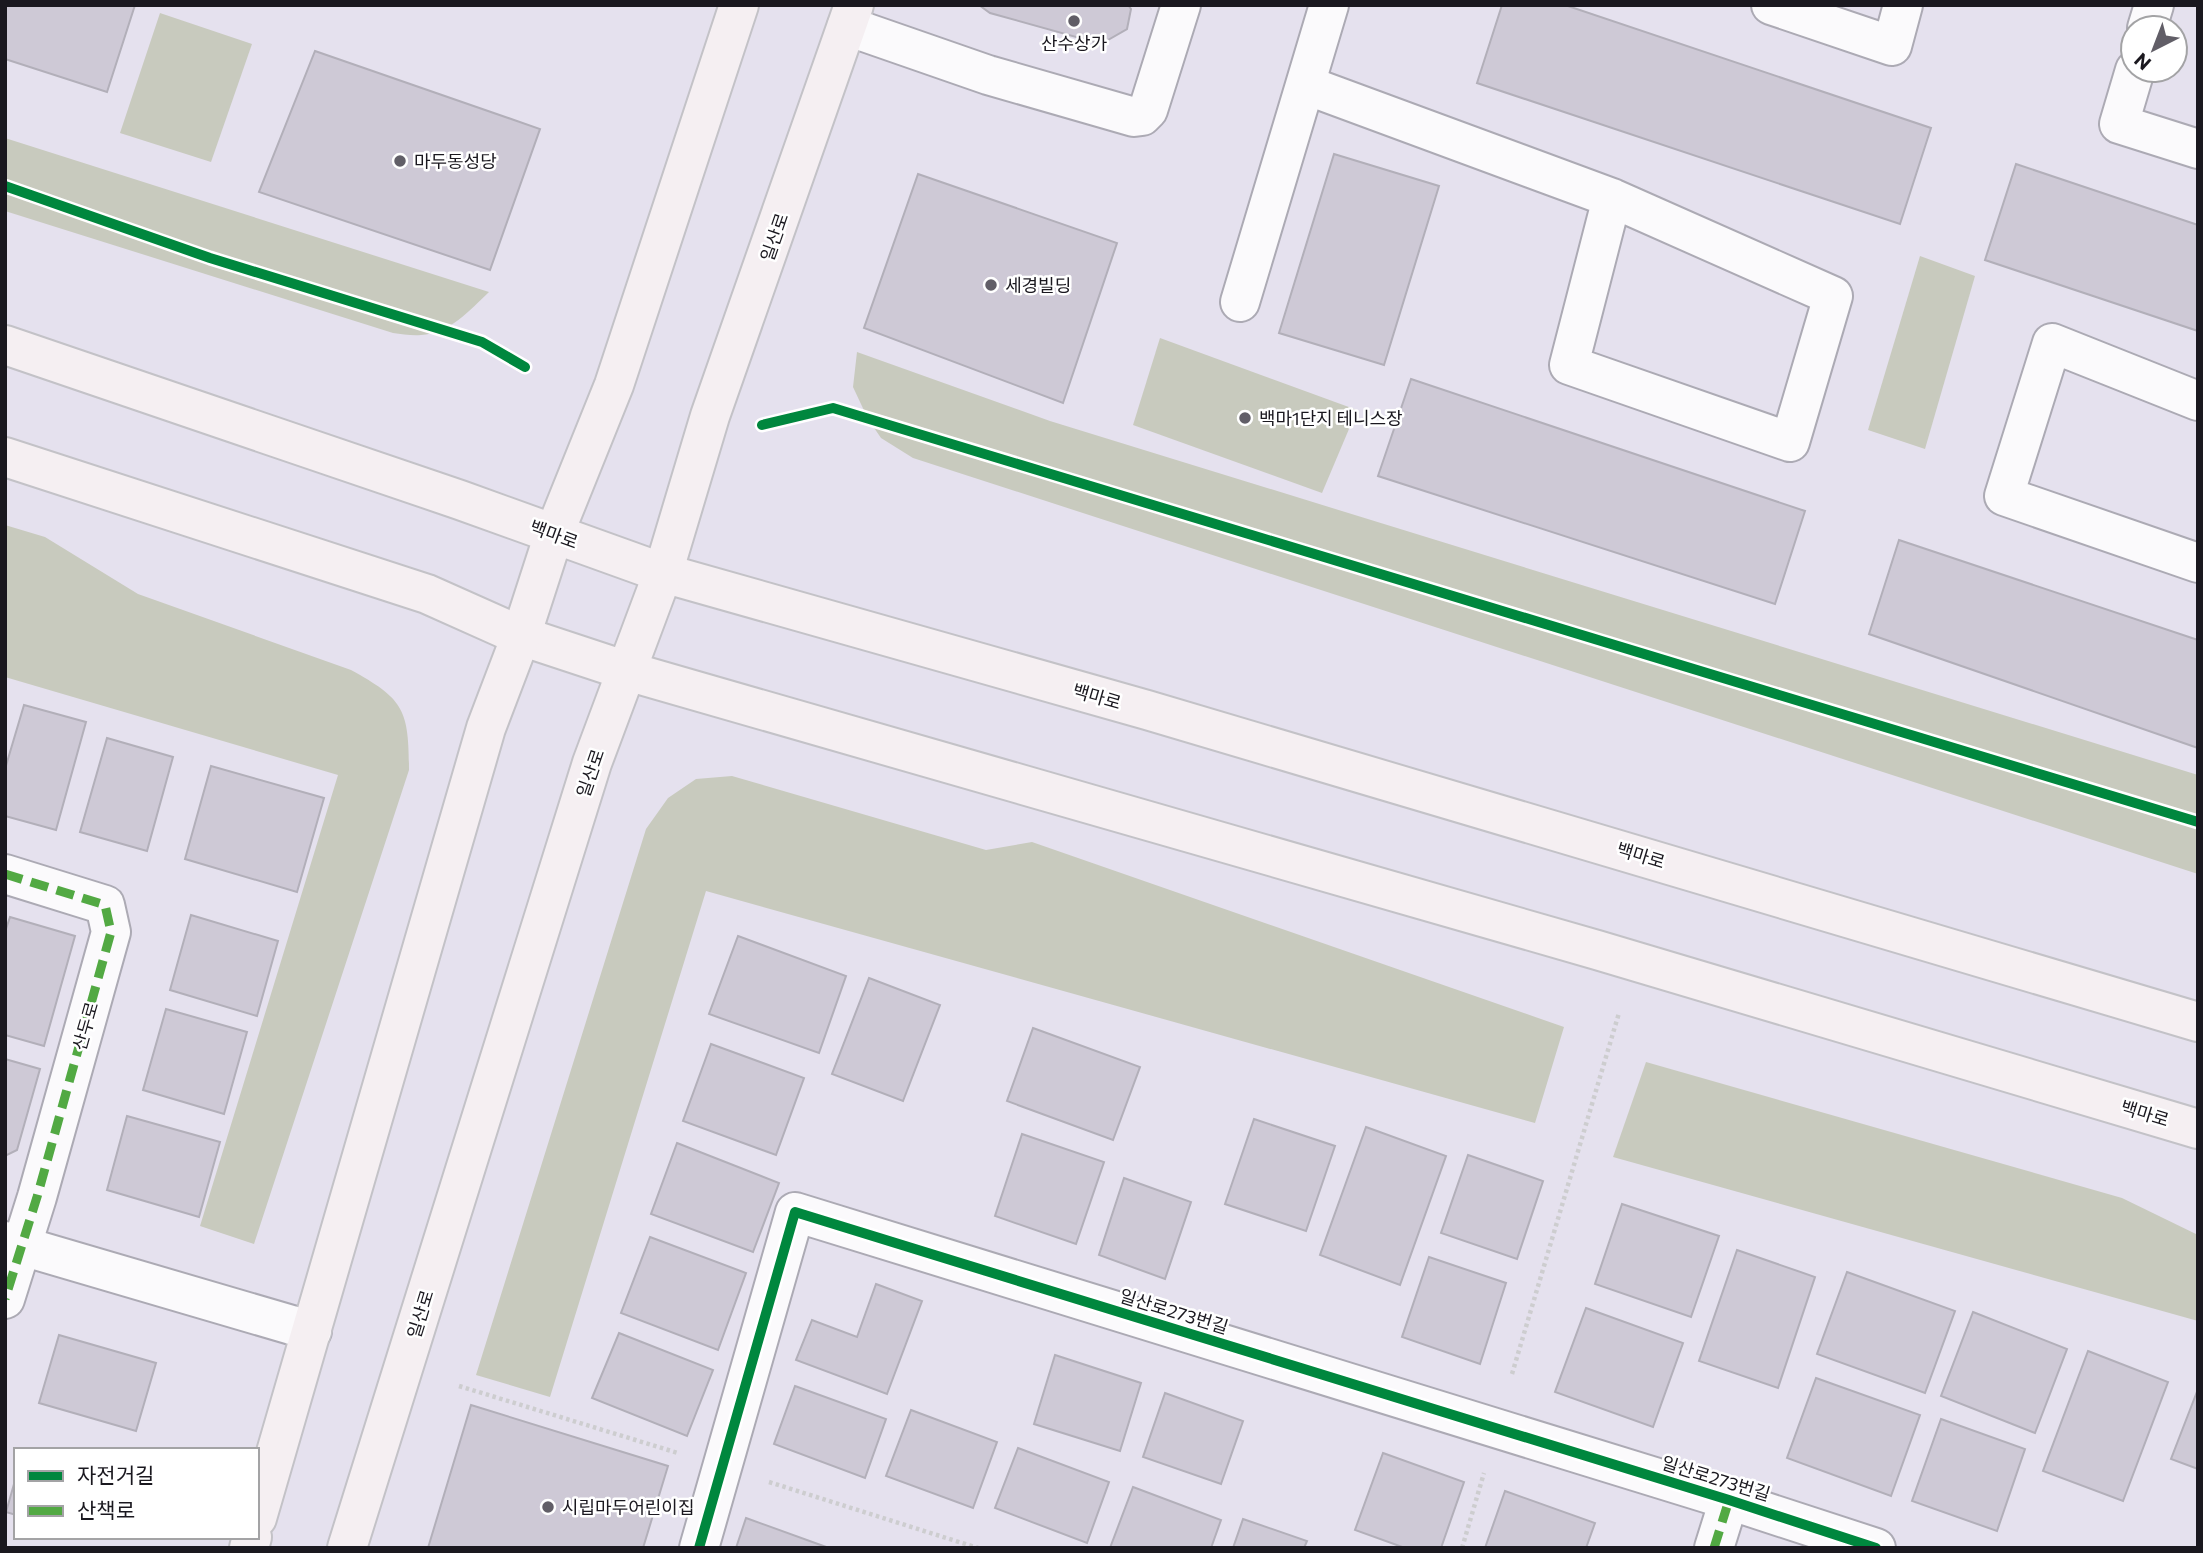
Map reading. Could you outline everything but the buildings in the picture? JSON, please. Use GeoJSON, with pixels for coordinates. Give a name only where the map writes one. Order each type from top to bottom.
{"type":"FeatureCollection","features":[{"type":"Feature","properties":{"kind":"main road"},"geometry":{"type":"LineString","coordinates":[[259,1511],[486,728],[521,636],[554,534],[614,385],[739,5]]}},
{"type":"Feature","properties":{"kind":"main road","name":"일산로"},"geometry":{"type":"LineString","coordinates":[[346,1548],[592,763],[663,573],[710,416],[850,15]]}},
{"type":"Feature","properties":{"kind":"main road","name":"백마로"},"geometry":{"type":"LineString","coordinates":[[5,345],[663,573],[1160,714],[2198,1022]]}},
{"type":"Feature","properties":{"kind":"main road","name":"백마로"},"geometry":{"type":"LineString","coordinates":[[5,457],[427,594],[521,636],[627,671],[1611,954],[2198,1129]]}},
{"type":"Feature","properties":{"kind":"street"},"geometry":{"type":"LineString","coordinates":[[850,15],[988,75],[1135,117],[1142,116],[1148,110],[1181,5]]}},
{"type":"Feature","properties":{"kind":"street"},"geometry":{"type":"LineString","coordinates":[[1240,302],[1329,5]]}},
{"type":"Feature","properties":{"kind":"street"},"geometry":{"type":"LineString","coordinates":[[1771,5],[1892,46],[1903,5]]}},
{"type":"Feature","properties":{"kind":"street"},"geometry":{"type":"LineString","coordinates":[[2131,84],[2119,124],[2198,149]]}},
{"type":"Feature","properties":{"kind":"street"},"geometry":{"type":"LineString","coordinates":[[1306,85],[1612,198],[1833,296],[1790,442],[1569,365],[1612,198]]}},
{"type":"Feature","properties":{"kind":"street"},"geometry":{"type":"LineString","coordinates":[[2198,401],[2052,343],[2004,496],[2198,563]]}},
{"type":"Feature","properties":{"kind":"street","name":"산두로"},"geometry":{"type":"LineString","coordinates":[[5,874],[105,905],[111,932],[14,1244],[5,1299]]}},
{"type":"Feature","properties":{"kind":"street","name":"일산로273번길"},"geometry":{"type":"LineString","coordinates":[[699,1548],[795,1212],[1730,1500],[1876,1548]]}},
{"type":"Feature","properties":{"kind":"street"},"geometry":{"type":"LineString","coordinates":[[14,1244],[312,1331]]}},
{"type":"Feature","properties":{"kind":"street"},"geometry":{"type":"LineString","coordinates":[[1714,1548],[1730,1500]]}},
{"type":"Feature","properties":{"kind":"path"},"geometry":{"type":"LineString","coordinates":[[1513,1374],[1619,1013]]}},
{"type":"Feature","properties":{"kind":"path"},"geometry":{"type":"LineString","coordinates":[[459,1385],[679,1454]]}},
{"type":"Feature","properties":{"kind":"path"},"geometry":{"type":"LineString","coordinates":[[1462,1548],[1484,1473]]}},
{"type":"Feature","properties":{"kind":"path"},"geometry":{"type":"LineString","coordinates":[[769,1482],[978,1548]]}},
{"type":"Feature","properties":{"kind":"shaded area"},"geometry":{"type":"Polygon","coordinates":[[[160,13],[252,44],[211,162],[120,133],[160,13]]]}},
{"type":"Feature","properties":{"kind":"shaded area"},"geometry":{"type":"Polygon","coordinates":[[[5,138],[489,292],[458,320],[441,330],[418,335],[393,333],[5,211],[5,138]]]}},
{"type":"Feature","properties":{"kind":"shaded area"},"geometry":{"type":"Polygon","coordinates":[[[1920,256],[1975,276],[1925,449],[1868,430],[1920,256]]]}},
{"type":"Feature","properties":{"kind":"shaded area","name":"백마1단지 테니스장"},"geometry":{"type":"Polygon","coordinates":[[[1160,338],[1357,410],[1322,493],[1133,425],[1160,338]]]}},
{"type":"Feature","properties":{"kind":"shaded area"},"geometry":{"type":"Polygon","coordinates":[[[857,352],[1050,421],[2198,775],[2198,874],[913,458],[881,438],[868,419],[853,387],[857,352]]]}},
{"type":"Feature","properties":{"kind":"shaded area"},"geometry":{"type":"Polygon","coordinates":[[[5,525],[45,537],[138,594],[351,670],[393,699],[405,720],[409,770],[254,1244],[200,1226],[338,775],[5,677],[5,525]]]}},
{"type":"Feature","properties":{"kind":"shaded area"},"geometry":{"type":"Polygon","coordinates":[[[732,776],[986,850],[1032,842],[1564,1027],[1535,1123],[706,891],[550,1397],[476,1375],[646,829],[668,798],[696,779],[732,776]]]}},
{"type":"Feature","properties":{"kind":"shaded area"},"geometry":{"type":"Polygon","coordinates":[[[1646,1062],[2122,1198],[2198,1235],[2198,1321],[1613,1157],[1646,1062]]]}},
{"type":"Feature","properties":{"kind":"marked path"},"geometry":{"type":"LineString","coordinates":[[5,874],[105,905],[111,932],[37,1197],[5,1299]]}},
{"type":"Feature","properties":{"kind":"marked path"},"geometry":{"type":"LineString","coordinates":[[1714,1548],[1729,1500]]}},
{"type":"Feature","properties":{"kind":"cycle path"},"geometry":{"type":"LineString","coordinates":[[5,186],[210,258],[482,342],[525,367]]}},
{"type":"Feature","properties":{"kind":"cycle path"},"geometry":{"type":"LineString","coordinates":[[762,425],[833,408],[2198,822]]}},
{"type":"Feature","properties":{"kind":"cycle path"},"geometry":{"type":"LineString","coordinates":[[699,1548],[795,1212],[1729,1500],[1876,1548]]}},
{"type":"Feature","properties":{"kind":"place","name":"산수상가"},"geometry":{"type":"Point","coordinates":[1074,21]}},
{"type":"Feature","properties":{"kind":"place","name":"마두동성당"},"geometry":{"type":"Point","coordinates":[400,161]}},
{"type":"Feature","properties":{"kind":"place","name":"세경빌딩"},"geometry":{"type":"Point","coordinates":[991,285]}},
{"type":"Feature","properties":{"kind":"place","name":"백마1단지 테니스장"},"geometry":{"type":"Point","coordinates":[1245,418]}},
{"type":"Feature","properties":{"kind":"place","name":"시립마두어린이집"},"geometry":{"type":"Point","coordinates":[548,1507]}}]}
